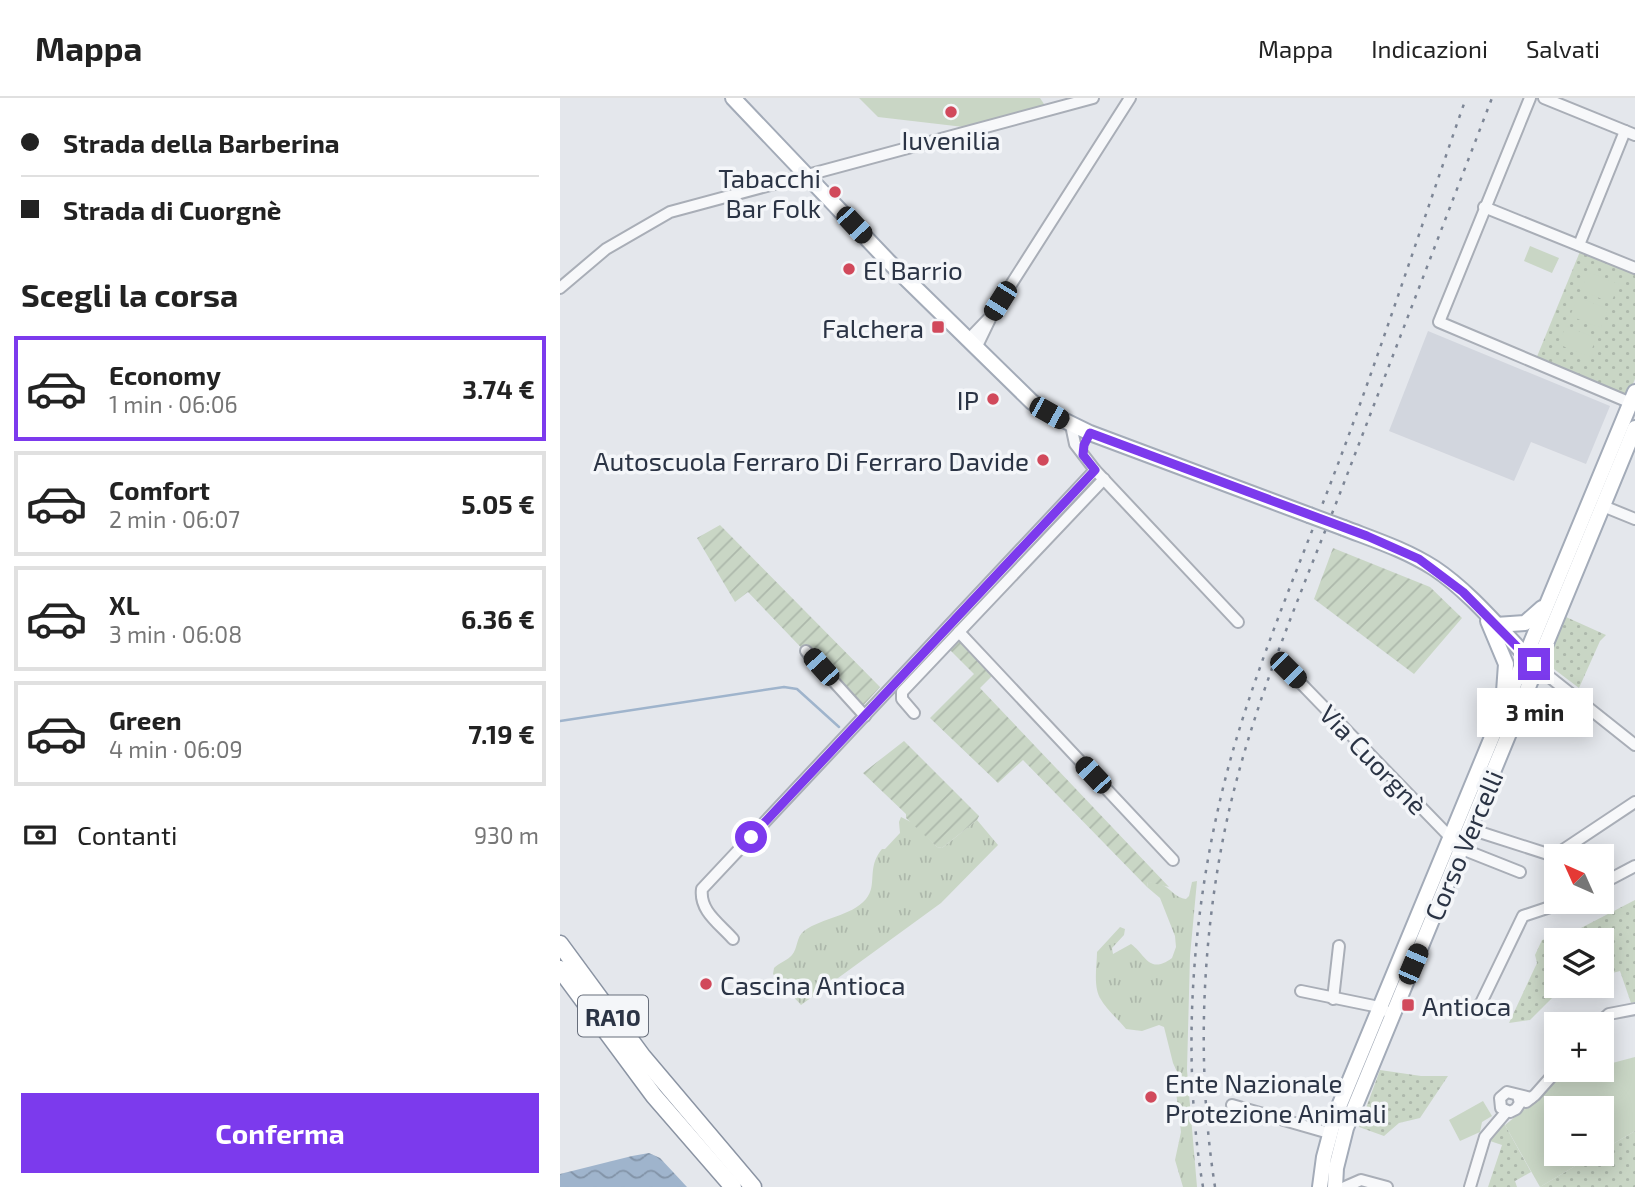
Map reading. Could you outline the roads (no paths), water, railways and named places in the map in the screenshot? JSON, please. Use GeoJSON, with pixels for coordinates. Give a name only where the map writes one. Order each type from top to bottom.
{"type":"FeatureCollection","features":[{"type":"Feature","properties":{"kind":"highway","name":"RA10"},"geometry":{"type":"LineString","coordinates":[[560,944],[660,1091]]}},
{"type":"Feature","properties":{"kind":"highway","name":"RA10"},"geometry":{"type":"LineString","coordinates":[[560,969],[683,1118],[733,1187]]}},
{"type":"Feature","properties":{"kind":"highway","name":"RA10"},"geometry":{"type":"LineString","coordinates":[[683,1118],[753,1187]]}},
{"type":"Feature","properties":{"kind":"main road"},"geometry":{"type":"LineString","coordinates":[[733,98],[889,262],[1032,401],[1090,433],[1344,528],[1419,559],[1453,583],[1537,667]]}},
{"type":"Feature","properties":{"kind":"main road","name":"Corso Vercelli"},"geometry":{"type":"LineString","coordinates":[[1320,1187],[1329,1133],[1463,846],[1509,715],[1525,655],[1633,397]]}},
{"type":"Feature","properties":{"kind":"main road","name":"Corso Vercelli"},"geometry":{"type":"LineString","coordinates":[[1335,1187],[1336,1168],[1346,1128],[1449,836],[1509,715],[1537,667],[1635,428]]}},
{"type":"Feature","properties":{"kind":"main road"},"geometry":{"type":"LineString","coordinates":[[1496,625],[1517,625],[1530,621],[1547,602]]}},
{"type":"Feature","properties":{"kind":"main road"},"geometry":{"type":"LineString","coordinates":[[1485,614],[1506,664],[1509,715],[1578,701]]}},
{"type":"Feature","properties":{"kind":"street"},"geometry":{"type":"LineString","coordinates":[[560,288],[606,249],[670,212],[1093,98]]}},
{"type":"Feature","properties":{"kind":"street"},"geometry":{"type":"LineString","coordinates":[[972,344],[1130,98]]}},
{"type":"Feature","properties":{"kind":"street"},"geometry":{"type":"LineString","coordinates":[[1530,98],[1439,322],[1633,397]]}},
{"type":"Feature","properties":{"kind":"street"},"geometry":{"type":"LineString","coordinates":[[1544,98],[1630,133],[1579,245]]}},
{"type":"Feature","properties":{"kind":"street"},"geometry":{"type":"LineString","coordinates":[[1484,207],[1635,268]]}},
{"type":"Feature","properties":{"kind":"street"},"geometry":{"type":"LineString","coordinates":[[560,278],[574,275]]}},
{"type":"Feature","properties":{"kind":"street"},"geometry":{"type":"LineString","coordinates":[[1072,425],[1074,440],[1095,470],[1238,622]]}},
{"type":"Feature","properties":{"kind":"street"},"geometry":{"type":"LineString","coordinates":[[1083,455],[1090,433]]}},
{"type":"Feature","properties":{"kind":"street"},"geometry":{"type":"LineString","coordinates":[[733,939],[705,910],[701,900],[702,889],[1095,470]]}},
{"type":"Feature","properties":{"kind":"street"},"geometry":{"type":"LineString","coordinates":[[914,713],[902,699],[902,692],[1104,479]]}},
{"type":"Feature","properties":{"kind":"street"},"geometry":{"type":"LineString","coordinates":[[1604,506],[1635,519]]}},
{"type":"Feature","properties":{"kind":"street"},"geometry":{"type":"LineString","coordinates":[[959,632],[1173,860]]}},
{"type":"Feature","properties":{"kind":"street"},"geometry":{"type":"LineString","coordinates":[[806,651],[865,716]]}},
{"type":"Feature","properties":{"kind":"street"},"geometry":{"type":"LineString","coordinates":[[1537,667],[1635,745]]}},
{"type":"Feature","properties":{"kind":"street","name":"Via Cuorgnè"},"geometry":{"type":"LineString","coordinates":[[1288,670],[1449,836],[1463,846],[1520,872]]}},
{"type":"Feature","properties":{"kind":"street"},"geometry":{"type":"LineString","coordinates":[[1575,844],[1635,802]]}},
{"type":"Feature","properties":{"kind":"street"},"geometry":{"type":"LineString","coordinates":[[1470,829],[1544,854]]}},
{"type":"Feature","properties":{"kind":"street"},"geometry":{"type":"LineString","coordinates":[[1614,877],[1635,866]]}},
{"type":"Feature","properties":{"kind":"street"},"geometry":{"type":"LineString","coordinates":[[1474,1010],[1481,1003],[1521,919],[1544,909]]}},
{"type":"Feature","properties":{"kind":"street"},"geometry":{"type":"LineString","coordinates":[[1334,999],[1339,946]]}},
{"type":"Feature","properties":{"kind":"street"},"geometry":{"type":"LineString","coordinates":[[1300,991],[1386,1010]]}},
{"type":"Feature","properties":{"kind":"street"},"geometry":{"type":"LineString","coordinates":[[1614,1013],[1635,1009]]}},
{"type":"Feature","properties":{"kind":"street"},"geometry":{"type":"LineString","coordinates":[[1519,1100],[1531,1098],[1546,1082]]}},
{"type":"Feature","properties":{"kind":"street"},"geometry":{"type":"LineString","coordinates":[[1507,1111],[1500,1105],[1501,1095],[1510,1091],[1519,1100]]}},
{"type":"Feature","properties":{"kind":"street"},"geometry":{"type":"LineString","coordinates":[[1471,1187],[1485,1137],[1507,1111],[1516,1109],[1519,1100]]}},
{"type":"Feature","properties":{"kind":"street"},"geometry":{"type":"LineString","coordinates":[[1232,1105],[1329,1133]]}},
{"type":"Feature","properties":{"kind":"street"},"geometry":{"type":"LineString","coordinates":[[1345,1187],[1361,1180],[1387,1187]]}},
{"type":"Feature","properties":{"kind":"water"},"geometry":{"type":"Polygon","coordinates":[[[649,1153],[660,1158],[687,1187],[560,1187],[560,1174],[649,1153]]]}},
{"type":"Feature","properties":{"kind":"waterway"},"geometry":{"type":"LineString","coordinates":[[560,721],[784,687],[797,689],[839,727]]}},
{"type":"Feature","properties":{"kind":"railway"},"geometry":{"type":"LineString","coordinates":[[1203,1187],[1192,1078],[1192,1022],[1200,909],[1220,800],[1259,671],[1360,404],[1466,98]]}},
{"type":"Feature","properties":{"kind":"railway"},"geometry":{"type":"LineString","coordinates":[[1215,1187],[1209,1143],[1204,1055],[1206,966],[1216,877],[1234,790],[1260,702],[1292,616],[1492,98]]}},
{"type":"Feature","properties":{"kind":"place","name":"Iuvenilia"},"geometry":{"type":"Point","coordinates":[951,112]}},
{"type":"Feature","properties":{"kind":"place","name":"Tabacchi Bar Folk"},"geometry":{"type":"Point","coordinates":[835,192]}},
{"type":"Feature","properties":{"kind":"place","name":"El Barrio"},"geometry":{"type":"Point","coordinates":[849,269]}},
{"type":"Feature","properties":{"kind":"place","name":"Falchera"},"geometry":{"type":"Point","coordinates":[938,327]}},
{"type":"Feature","properties":{"kind":"place","name":"IP"},"geometry":{"type":"Point","coordinates":[993,399]}},
{"type":"Feature","properties":{"kind":"place","name":"Autoscuola Ferraro Di Ferraro Davide"},"geometry":{"type":"Point","coordinates":[1043,460]}},
{"type":"Feature","properties":{"kind":"place","name":"Cascina Antioca"},"geometry":{"type":"Point","coordinates":[706,984]}},
{"type":"Feature","properties":{"kind":"place","name":"Antioca"},"geometry":{"type":"Point","coordinates":[1408,1005]}},
{"type":"Feature","properties":{"kind":"place","name":"Ente Nazionale Protezione Animali"},"geometry":{"type":"Point","coordinates":[1151,1097]}}]}
